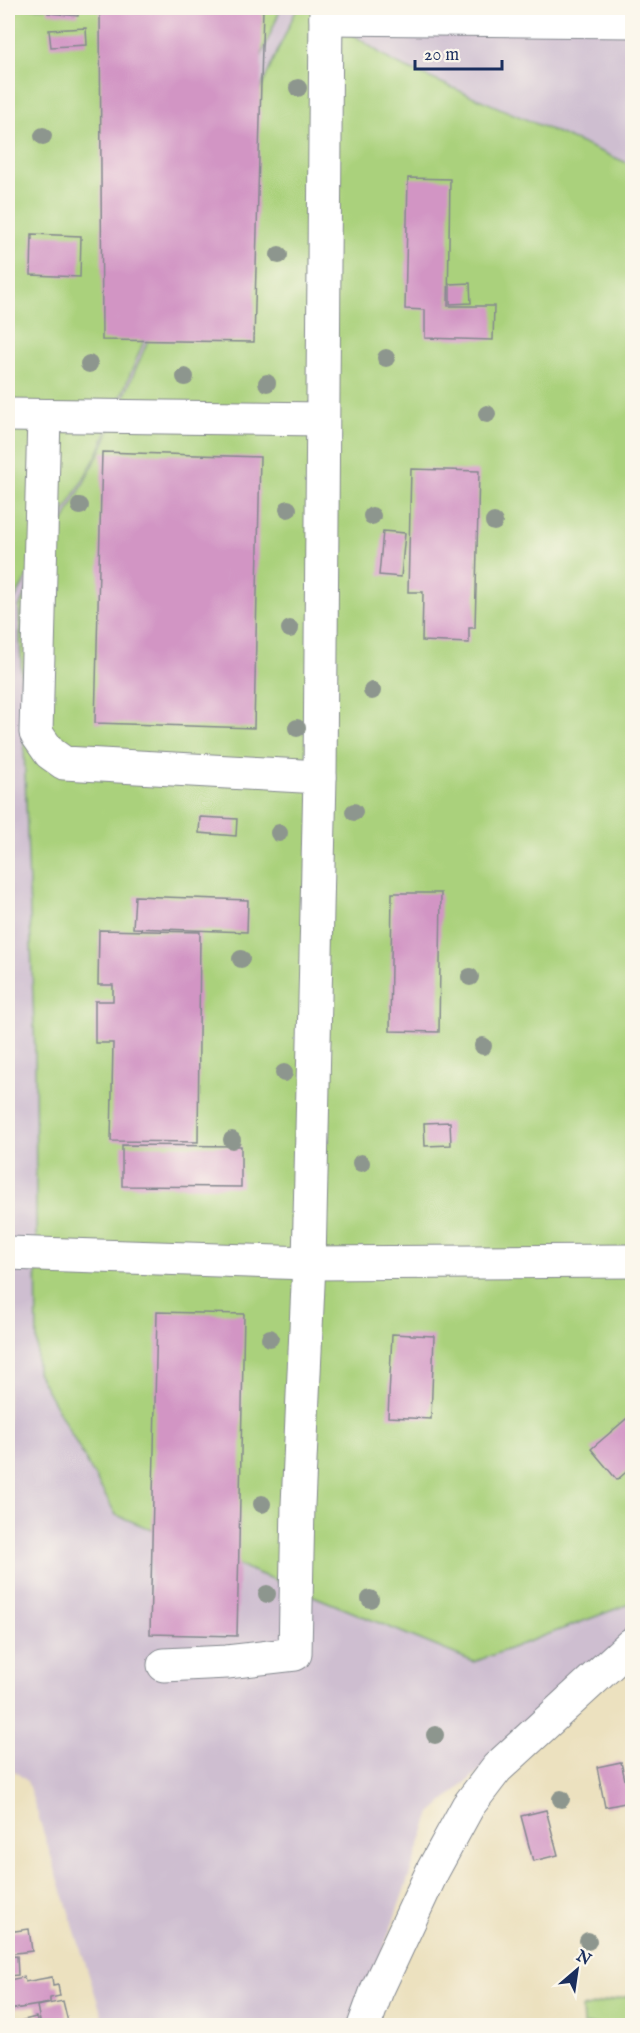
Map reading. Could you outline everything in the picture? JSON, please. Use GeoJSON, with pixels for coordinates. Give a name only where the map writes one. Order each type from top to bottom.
{"type":"FeatureCollection","features":[{"type":"Feature","properties":{"kind":"street"},"geometry":{"type":"LineString","coordinates":[[164,1665],[227,1662],[294,1654],[309,1263],[320,777],[326,13],[633,21]]}},
{"type":"Feature","properties":{"kind":"street"},"geometry":{"type":"LineString","coordinates":[[8,415],[322,419]]}},
{"type":"Feature","properties":{"kind":"street"},"geometry":{"type":"LineString","coordinates":[[44,416],[36,733],[50,753],[64,763],[320,777]]}},
{"type":"Feature","properties":{"kind":"street"},"geometry":{"type":"LineString","coordinates":[[8,1252],[309,1263],[633,1261]]}},
{"type":"Feature","properties":{"kind":"street"},"geometry":{"type":"LineString","coordinates":[[364,2025],[377,1990],[433,1869],[468,1806],[497,1768],[633,1644]]}},
{"type":"Feature","properties":{"kind":"shaded area"},"geometry":{"type":"Polygon","coordinates":[[[8,8],[632,8],[632,1637],[431,1813],[357,2025],[105,2025],[27,1781],[8,1766],[8,8]]]}},
{"type":"Feature","properties":{"kind":"green space"},"geometry":{"type":"Polygon","coordinates":[[[8,8],[281,8],[97,455],[8,611],[8,8]]]}},
{"type":"Feature","properties":{"kind":"green space"},"geometry":{"type":"Polygon","coordinates":[[[297,8],[315,8],[393,62],[632,165],[632,1603],[474,1662],[116,1515],[37,1372],[35,1055],[19,607],[102,448],[158,317],[297,8]]]}},
{"type":"Feature","properties":{"kind":"green space"},"geometry":{"type":"Polygon","coordinates":[[[632,1995],[632,2025],[583,2025],[582,2008],[632,1995]]]}},
{"type":"Feature","properties":{"kind":"building"},"geometry":{"type":"Polygon","coordinates":[[[48,8],[79,8],[78,16],[48,13],[48,8]]]}},
{"type":"Feature","properties":{"kind":"building"},"geometry":{"type":"Polygon","coordinates":[[[100,8],[263,8],[254,342],[102,340],[100,8]]]}},
{"type":"Feature","properties":{"kind":"building"},"geometry":{"type":"Polygon","coordinates":[[[86,28],[87,45],[51,47],[49,30],[86,28]]]}},
{"type":"Feature","properties":{"kind":"building"},"geometry":{"type":"Polygon","coordinates":[[[408,178],[450,179],[448,306],[494,306],[493,340],[425,338],[425,310],[405,309],[408,178]]]}},
{"type":"Feature","properties":{"kind":"building"},"geometry":{"type":"Polygon","coordinates":[[[32,234],[81,236],[80,277],[31,275],[32,234]]]}},
{"type":"Feature","properties":{"kind":"building"},"geometry":{"type":"Polygon","coordinates":[[[470,283],[471,303],[450,304],[450,284],[470,283]]]}},
{"type":"Feature","properties":{"kind":"building"},"geometry":{"type":"Polygon","coordinates":[[[102,452],[260,457],[254,728],[95,723],[102,452]]]}},
{"type":"Feature","properties":{"kind":"building"},"geometry":{"type":"Polygon","coordinates":[[[411,469],[479,471],[475,628],[469,628],[469,643],[422,641],[423,592],[408,592],[411,469]]]}},
{"type":"Feature","properties":{"kind":"building"},"geometry":{"type":"Polygon","coordinates":[[[383,531],[405,533],[401,577],[379,575],[383,531]]]}},
{"type":"Feature","properties":{"kind":"building"},"geometry":{"type":"Polygon","coordinates":[[[200,817],[237,819],[236,836],[199,833],[200,817]]]}},
{"type":"Feature","properties":{"kind":"building"},"geometry":{"type":"Polygon","coordinates":[[[392,893],[441,893],[439,1032],[390,1031],[392,893]]]}},
{"type":"Feature","properties":{"kind":"building"},"geometry":{"type":"Polygon","coordinates":[[[135,896],[248,900],[247,932],[133,928],[135,896]]]}},
{"type":"Feature","properties":{"kind":"building"},"geometry":{"type":"Polygon","coordinates":[[[99,930],[200,932],[198,1142],[111,1141],[113,1043],[95,1043],[95,1001],[113,1001],[113,985],[98,985],[99,930]]]}},
{"type":"Feature","properties":{"kind":"building"},"geometry":{"type":"Polygon","coordinates":[[[450,1122],[451,1145],[425,1146],[424,1123],[450,1122]]]}},
{"type":"Feature","properties":{"kind":"building"},"geometry":{"type":"Polygon","coordinates":[[[122,1145],[241,1146],[241,1187],[122,1186],[122,1145]]]}},
{"type":"Feature","properties":{"kind":"building"},"geometry":{"type":"Polygon","coordinates":[[[157,1312],[244,1314],[237,1636],[150,1634],[157,1312]]]}},
{"type":"Feature","properties":{"kind":"building"},"geometry":{"type":"Polygon","coordinates":[[[392,1334],[434,1336],[431,1419],[388,1417],[392,1334]]]}},
{"type":"Feature","properties":{"kind":"building"},"geometry":{"type":"Polygon","coordinates":[[[632,1414],[632,1467],[617,1480],[591,1449],[632,1414]]]}},
{"type":"Feature","properties":{"kind":"building"},"geometry":{"type":"Polygon","coordinates":[[[621,1762],[630,1802],[605,1807],[597,1767],[621,1762]]]}},
{"type":"Feature","properties":{"kind":"building"},"geometry":{"type":"Polygon","coordinates":[[[546,1810],[558,1855],[533,1861],[521,1816],[546,1810]]]}},
{"type":"Feature","properties":{"kind":"building"},"geometry":{"type":"Polygon","coordinates":[[[29,1929],[32,1951],[8,1954],[8,1932],[29,1929]]]}},
{"type":"Feature","properties":{"kind":"building"},"geometry":{"type":"Polygon","coordinates":[[[17,1956],[18,1975],[8,1976],[8,1957],[17,1956]]]}},
{"type":"Feature","properties":{"kind":"building"},"geometry":{"type":"Polygon","coordinates":[[[24,1977],[25,1982],[52,1977],[53,1986],[58,1985],[60,1996],[50,1998],[50,2003],[8,2010],[8,1980],[24,1977]]]}},
{"type":"Feature","properties":{"kind":"building"},"geometry":{"type":"Polygon","coordinates":[[[63,2001],[69,2026],[41,2026],[37,2006],[63,2001]]]}},
{"type":"Feature","properties":{"kind":"building"},"geometry":{"type":"Polygon","coordinates":[[[36,2017],[39,2026],[8,2026],[8,2024],[36,2017]]]}}]}
